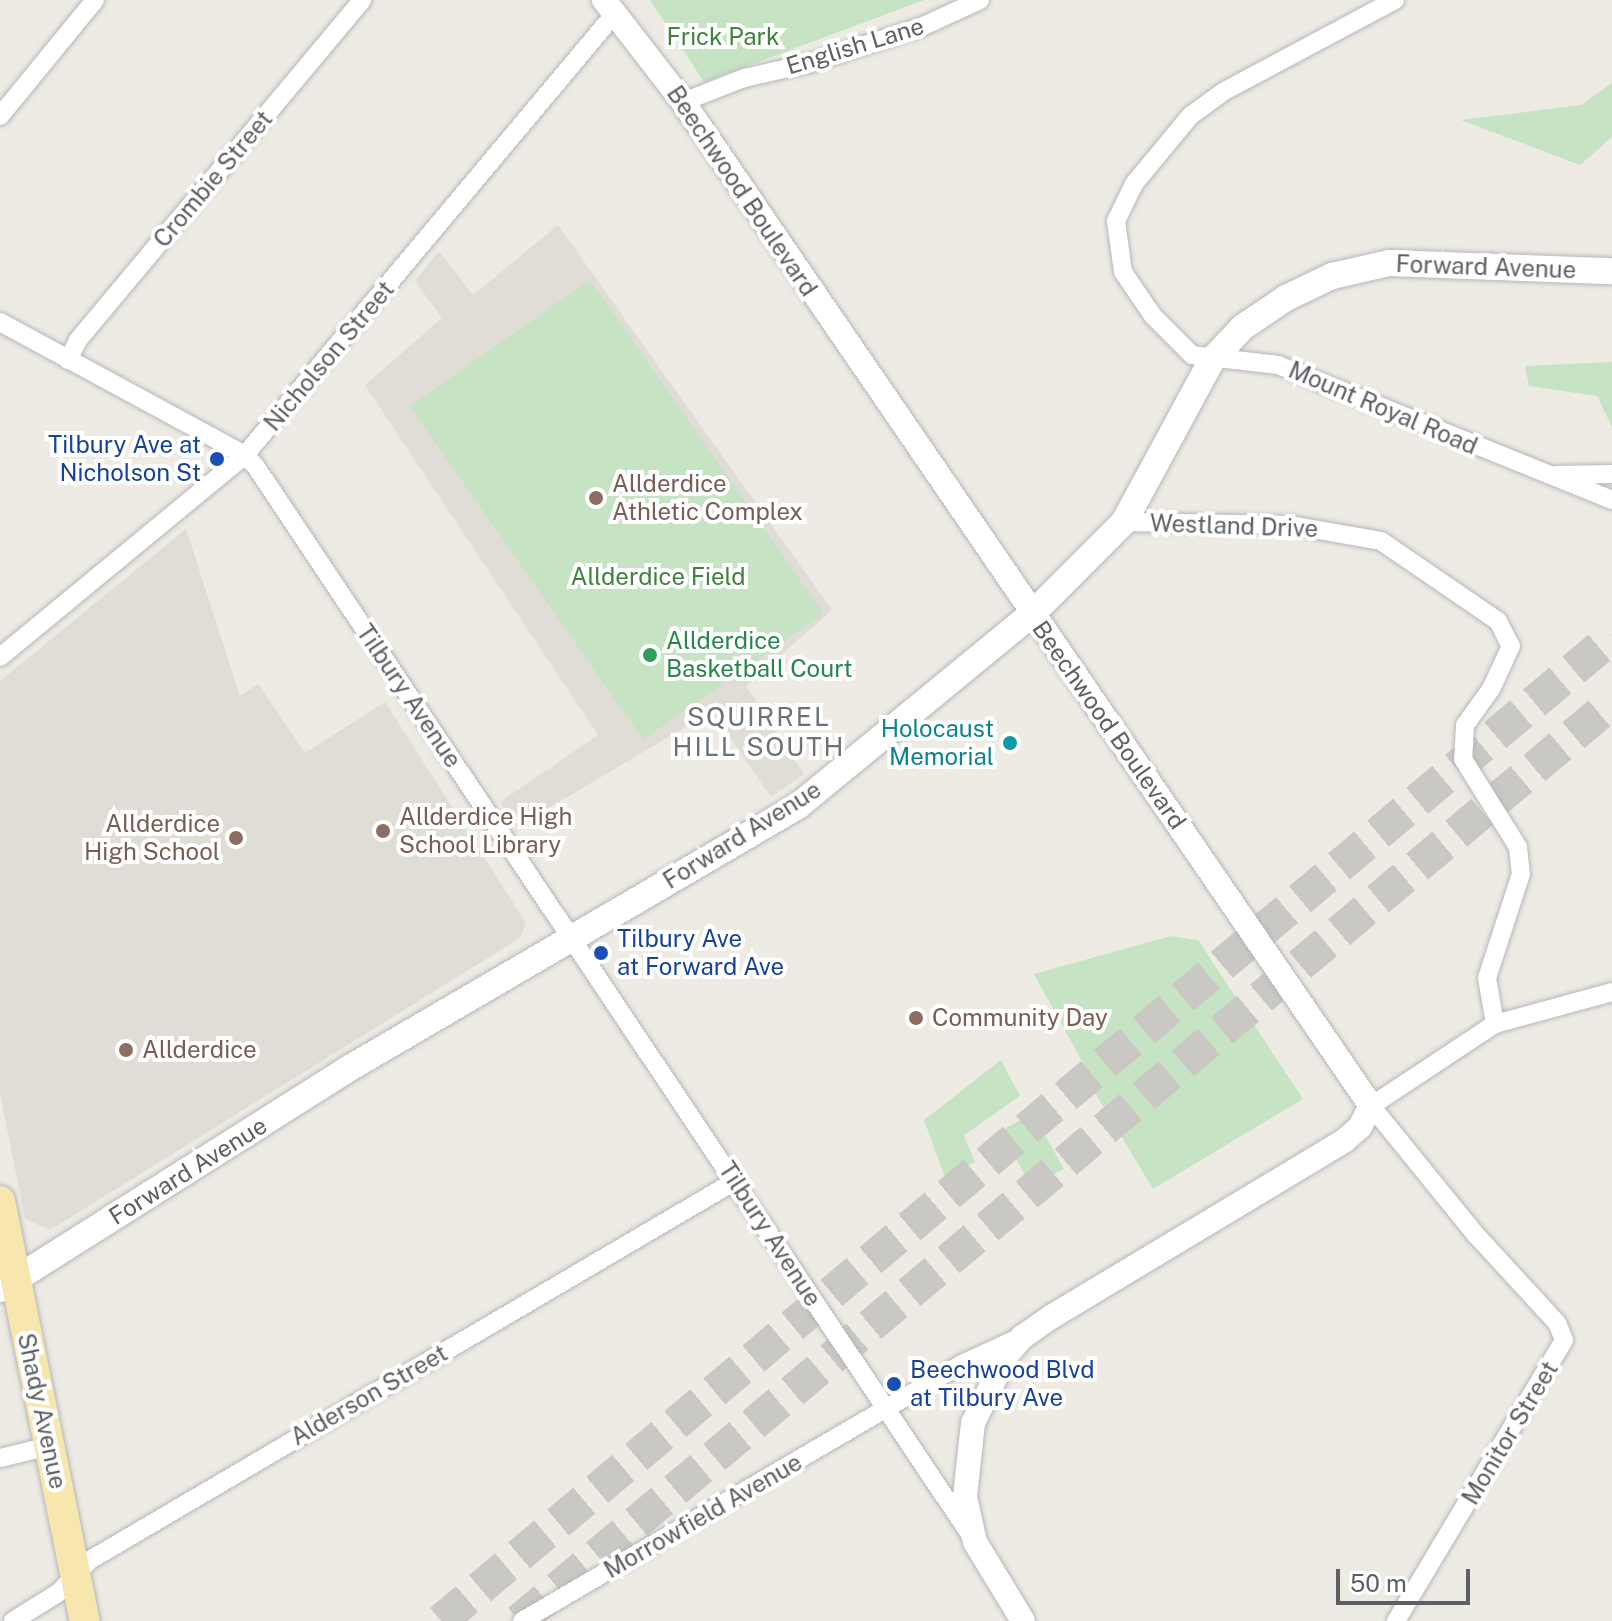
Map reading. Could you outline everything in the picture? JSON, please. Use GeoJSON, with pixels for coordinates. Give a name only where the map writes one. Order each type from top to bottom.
{"type":"FeatureCollection","features":[{"type":"Feature","properties":{"kind":"main road","name":"Forward Avenue"},"geometry":{"type":"LineString","coordinates":[[8,1285],[348,1069],[798,806],[1032,614],[1124,522],[1212,360],[1243,327],[1286,298],[1332,276],[1389,263],[1612,271]]}},
{"type":"Feature","properties":{"kind":"main road","name":"Shady Avenue"},"geometry":{"type":"LineString","coordinates":[[0,1201],[8,1285],[49,1446],[85,1621]]}},
{"type":"Feature","properties":{"kind":"street"},"geometry":{"type":"LineString","coordinates":[[0,116],[95,0]]}},
{"type":"Feature","properties":{"kind":"street","name":"Crombie Street"},"geometry":{"type":"LineString","coordinates":[[68,360],[78,340],[362,0]]}},
{"type":"Feature","properties":{"kind":"street","name":"English Lane"},"geometry":{"type":"LineString","coordinates":[[683,102],[744,78],[810,63],[921,27],[980,0]]}},
{"type":"Feature","properties":{"kind":"street","name":"Mount Royal Road"},"geometry":{"type":"LineString","coordinates":[[1395,0],[1223,92],[1191,115],[1134,184],[1116,221],[1123,272],[1179,347],[1212,360],[1278,365],[1612,500]]}},
{"type":"Feature","properties":{"kind":"street","name":"Beechwood Boulevard"},"geometry":{"type":"LineString","coordinates":[[610,6],[683,102],[1371,1106]]}},
{"type":"Feature","properties":{"kind":"street","name":"Nicholson Street"},"geometry":{"type":"LineString","coordinates":[[0,657],[245,455],[610,6]]}},
{"type":"Feature","properties":{"kind":"street","name":"Tilbury Avenue"},"geometry":{"type":"LineString","coordinates":[[0,322],[245,455],[735,1181],[885,1410]]}},
{"type":"Feature","properties":{"kind":"street"},"geometry":{"type":"LineString","coordinates":[[1546,475],[1612,474]]}},
{"type":"Feature","properties":{"kind":"street","name":"Westland Drive"},"geometry":{"type":"LineString","coordinates":[[1124,522],[1290,525],[1381,541],[1498,621],[1511,646],[1506,663],[1465,725],[1463,759],[1518,847],[1521,874],[1487,978],[1495,1024]]}},
{"type":"Feature","properties":{"kind":"street"},"geometry":{"type":"LineString","coordinates":[[1023,1621],[975,1542],[885,1410],[962,1364],[1022,1337],[1344,1141],[1360,1127],[1371,1106],[1495,1024],[1612,992]]}},
{"type":"Feature","properties":{"kind":"street","name":"Monitor Street"},"geometry":{"type":"LineString","coordinates":[[1371,1106],[1476,1235],[1557,1323],[1564,1340],[1396,1621]]}},
{"type":"Feature","properties":{"kind":"street","name":"Alderson Street"},"geometry":{"type":"LineString","coordinates":[[13,1621],[58,1593],[90,1560],[735,1181]]}},
{"type":"Feature","properties":{"kind":"street"},"geometry":{"type":"LineString","coordinates":[[975,1542],[965,1497],[973,1423],[986,1390],[1022,1337]]}},
{"type":"Feature","properties":{"kind":"street","name":"Morrowfield Avenue"},"geometry":{"type":"LineString","coordinates":[[522,1621],[885,1410]]}},
{"type":"Feature","properties":{"kind":"street"},"geometry":{"type":"LineString","coordinates":[[0,1458],[49,1446]]}},
{"type":"Feature","properties":{"kind":"shaded area","name":"Allderdice Field"},"geometry":{"type":"Polygon","coordinates":[[[558,225],[832,610],[746,686],[804,774],[771,797],[712,711],[517,827],[500,802],[598,735],[365,385],[442,318],[415,281],[439,251],[473,295],[558,225]]]}},
{"type":"Feature","properties":{"kind":"shaded area","name":"Allderdice High School"},"geometry":{"type":"Polygon","coordinates":[[[186,529],[240,696],[258,684],[305,753],[385,702],[526,923],[520,938],[50,1230],[25,1219],[0,1094],[0,681],[186,529]]]}},
{"type":"Feature","properties":{"kind":"green space","name":"Frick Park"},"geometry":{"type":"Polygon","coordinates":[[[650,0],[924,0],[704,82],[650,0]]]}},
{"type":"Feature","properties":{"kind":"green space"},"geometry":{"type":"Polygon","coordinates":[[[1612,83],[1612,137],[1580,165],[1461,120],[1581,105],[1612,83]]]}},
{"type":"Feature","properties":{"kind":"green space","name":"Allderdice Field"},"geometry":{"type":"Polygon","coordinates":[[[590,280],[823,613],[643,740],[410,406],[590,280]]]}},
{"type":"Feature","properties":{"kind":"green space"},"geometry":{"type":"Polygon","coordinates":[[[1612,362],[1612,427],[1597,396],[1529,386],[1525,366],[1612,362]]]}},
{"type":"Feature","properties":{"kind":"green space"},"geometry":{"type":"Polygon","coordinates":[[[1171,936],[1198,940],[1303,1099],[1153,1189],[1086,1078],[1089,1074],[1034,974],[1171,936]]]}},
{"type":"Feature","properties":{"kind":"green space"},"geometry":{"type":"Polygon","coordinates":[[[1001,1060],[1020,1096],[964,1135],[975,1162],[945,1177],[924,1120],[1001,1060]]]}},
{"type":"Feature","properties":{"kind":"green space"},"geometry":{"type":"Polygon","coordinates":[[[1033,1113],[1064,1169],[1032,1187],[1001,1131],[1033,1113]]]}},
{"type":"Feature","properties":{"kind":"tunnel"},"geometry":{"type":"LineString","coordinates":[[441,1621],[1612,637]]}},
{"type":"Feature","properties":{"kind":"tunnel"},"geometry":{"type":"LineString","coordinates":[[519,1621],[1612,703]]}},
{"type":"Feature","properties":{"kind":"place","name":"Tilbury Ave at Nicholson St"},"geometry":{"type":"Point","coordinates":[217,459]}},
{"type":"Feature","properties":{"kind":"place","name":"Allderdice Athletic Complex"},"geometry":{"type":"Point","coordinates":[596,498]}},
{"type":"Feature","properties":{"kind":"place","name":"Allderdice Basketball Court"},"geometry":{"type":"Point","coordinates":[650,655]}},
{"type":"Feature","properties":{"kind":"place","name":"Holocaust Memorial"},"geometry":{"type":"Point","coordinates":[1010,743]}},
{"type":"Feature","properties":{"kind":"place","name":"Allderdice High School Library"},"geometry":{"type":"Point","coordinates":[383,831]}},
{"type":"Feature","properties":{"kind":"place","name":"Allderdice High School"},"geometry":{"type":"Point","coordinates":[236,838]}},
{"type":"Feature","properties":{"kind":"place","name":"Tilbury Ave at Forward Ave"},"geometry":{"type":"Point","coordinates":[601,953]}},
{"type":"Feature","properties":{"kind":"place","name":"Community Day"},"geometry":{"type":"Point","coordinates":[916,1018]}},
{"type":"Feature","properties":{"kind":"place","name":"Allderdice"},"geometry":{"type":"Point","coordinates":[126,1050]}},
{"type":"Feature","properties":{"kind":"place","name":"Beechwood Blvd at Tilbury Ave"},"geometry":{"type":"Point","coordinates":[894,1384]}},
{"type":"Feature","properties":{"kind":"district","name":"SQUIRREL HILL SOUTH"},"geometry":{"type":"Point","coordinates":[759,732]}}]}
